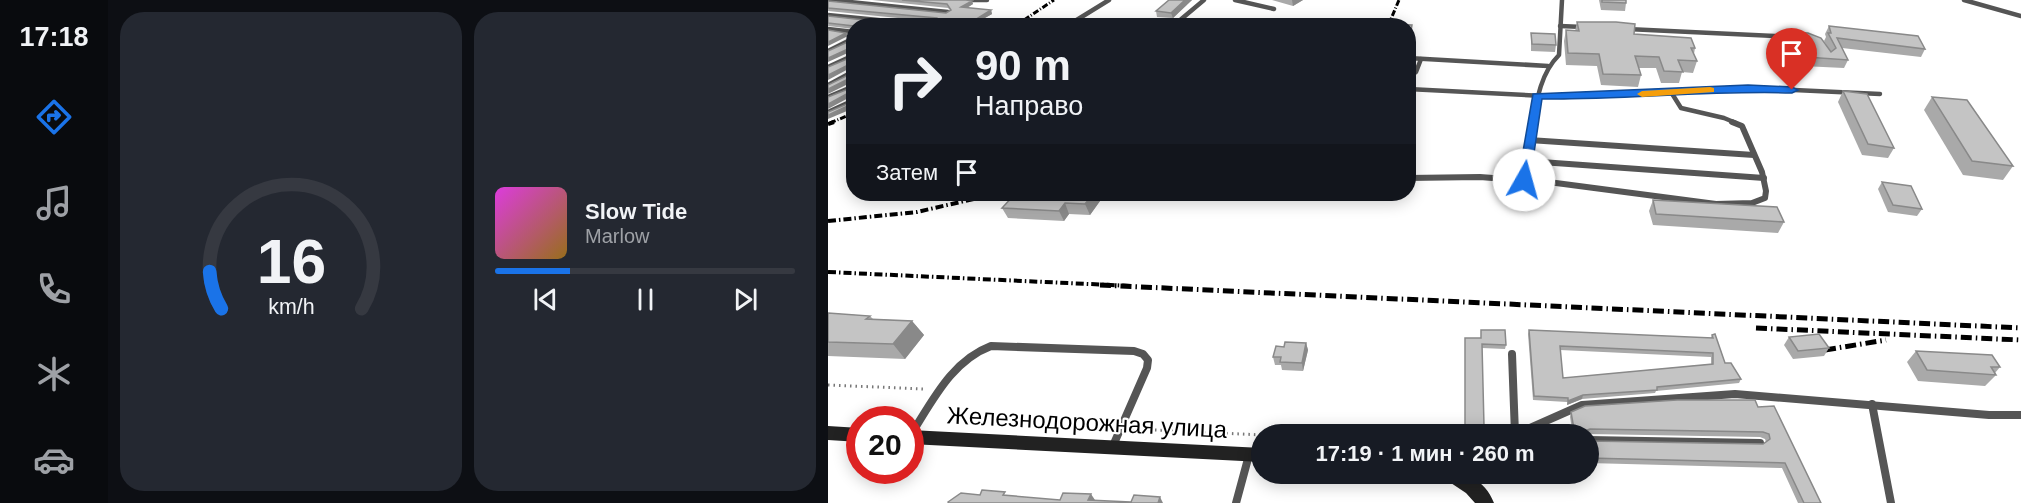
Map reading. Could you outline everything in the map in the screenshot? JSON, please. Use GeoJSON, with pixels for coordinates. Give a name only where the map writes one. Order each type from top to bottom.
{"type":"FeatureCollection","features":[{"type":"Feature","properties":{"kind":"main road"},"geometry":{"type":"LineString","coordinates":[[829,434],[846,435]]}},
{"type":"Feature","properties":{"kind":"main road","name":"Железнодорожная улица"},"geometry":{"type":"LineString","coordinates":[[924,438],[1251,455]]}},
{"type":"Feature","properties":{"kind":"main road"},"geometry":{"type":"LineString","coordinates":[[1478,484],[1486,503]]}},
{"type":"Feature","properties":{"kind":"lane"},"geometry":{"type":"LineString","coordinates":[[830,0],[948,12]]}},
{"type":"Feature","properties":{"kind":"lane"},"geometry":{"type":"LineString","coordinates":[[873,4],[880,0]]}},
{"type":"Feature","properties":{"kind":"lane"},"geometry":{"type":"LineString","coordinates":[[969,0],[987,0]]}},
{"type":"Feature","properties":{"kind":"lane"},"geometry":{"type":"LineString","coordinates":[[1080,18],[1108,0]]}},
{"type":"Feature","properties":{"kind":"lane"},"geometry":{"type":"LineString","coordinates":[[1183,18],[1204,0]]}},
{"type":"Feature","properties":{"kind":"lane"},"geometry":{"type":"LineString","coordinates":[[1235,0],[1274,9]]}},
{"type":"Feature","properties":{"kind":"lane"},"geometry":{"type":"LineString","coordinates":[[1253,3],[1258,0]]}},
{"type":"Feature","properties":{"kind":"lane"},"geometry":{"type":"LineString","coordinates":[[1524,180],[1537,96],[1548,66],[1559,55],[1562,0]]}},
{"type":"Feature","properties":{"kind":"lane"},"geometry":{"type":"LineString","coordinates":[[1964,0],[2021,16]]}},
{"type":"Feature","properties":{"kind":"lane"},"geometry":{"type":"LineString","coordinates":[[828,15],[858,18]]}},
{"type":"Feature","properties":{"kind":"lane"},"geometry":{"type":"LineString","coordinates":[[1560,26],[1590,27]]}},
{"type":"Feature","properties":{"kind":"lane"},"geometry":{"type":"LineString","coordinates":[[1621,28],[1806,37]]}},
{"type":"Feature","properties":{"kind":"lane"},"geometry":{"type":"LineString","coordinates":[[828,29],[846,31]]}},
{"type":"Feature","properties":{"kind":"lane"},"geometry":{"type":"LineString","coordinates":[[828,36],[841,30]]}},
{"type":"Feature","properties":{"kind":"lane"},"geometry":{"type":"LineString","coordinates":[[828,51],[846,42]]}},
{"type":"Feature","properties":{"kind":"lane"},"geometry":{"type":"LineString","coordinates":[[828,67],[846,59]]}},
{"type":"Feature","properties":{"kind":"lane"},"geometry":{"type":"LineString","coordinates":[[1416,59],[1548,66]]}},
{"type":"Feature","properties":{"kind":"lane"},"geometry":{"type":"LineString","coordinates":[[1416,72],[1421,59]]}},
{"type":"Feature","properties":{"kind":"lane"},"geometry":{"type":"LineString","coordinates":[[828,85],[846,75]]}},
{"type":"Feature","properties":{"kind":"lane"},"geometry":{"type":"LineString","coordinates":[[1416,89],[1537,96],[1748,88],[1880,94]]}},
{"type":"Feature","properties":{"kind":"lane"},"geometry":{"type":"LineString","coordinates":[[828,97],[846,89]]}},
{"type":"Feature","properties":{"kind":"lane"},"geometry":{"type":"LineString","coordinates":[[1416,178],[1486,177],[1524,180],[1623,190],[1694,202],[1746,204],[1766,198],[1768,191],[1764,178],[1742,126],[1724,118],[1681,108],[1671,92]]}},
{"type":"Feature","properties":{"kind":"lane"},"geometry":{"type":"LineString","coordinates":[[828,112],[846,104]]}},
{"type":"Feature","properties":{"kind":"lane"},"geometry":{"type":"LineString","coordinates":[[1529,140],[1754,155]]}},
{"type":"Feature","properties":{"kind":"lane"},"geometry":{"type":"LineString","coordinates":[[1527,162],[1764,178]]}},
{"type":"Feature","properties":{"kind":"lane"},"geometry":{"type":"LineString","coordinates":[[924,416],[960,363],[980,348],[991,346],[1134,351],[1143,354],[1148,360],[1147,368],[1112,448]]}},
{"type":"Feature","properties":{"kind":"lane"},"geometry":{"type":"LineString","coordinates":[[1512,354],[1514,424]]}},
{"type":"Feature","properties":{"kind":"lane"},"geometry":{"type":"LineString","coordinates":[[1539,424],[1582,405],[1735,394],[1989,415],[2021,415]]}},
{"type":"Feature","properties":{"kind":"lane"},"geometry":{"type":"LineString","coordinates":[[1872,404],[1891,503]]}},
{"type":"Feature","properties":{"kind":"lane"},"geometry":{"type":"LineString","coordinates":[[1599,440],[1760,443]]}},
{"type":"Feature","properties":{"kind":"lane"},"geometry":{"type":"LineString","coordinates":[[1236,503],[1251,465]]}},
{"type":"Feature","properties":{"kind":"path"},"geometry":{"type":"LineString","coordinates":[[828,386],[924,388]]}},
{"type":"Feature","properties":{"kind":"path"},"geometry":{"type":"LineString","coordinates":[[1121,429],[1251,435]]}},
{"type":"Feature","properties":{"kind":"building"},"geometry":{"type":"Polygon","coordinates":[[[902,0],[966,0],[972,1],[961,7],[991,10],[978,18],[937,18],[828,8],[828,1],[946,13],[951,10],[947,4],[902,0]]]}},
{"type":"Feature","properties":{"kind":"building"},"geometry":{"type":"Polygon","coordinates":[[[1169,0],[1185,0],[1171,13],[1156,11],[1169,0]]]}},
{"type":"Feature","properties":{"kind":"building"},"geometry":{"type":"Polygon","coordinates":[[[1602,0],[1626,0],[1626,3],[1602,2],[1602,0]]]}},
{"type":"Feature","properties":{"kind":"building"},"geometry":{"type":"Polygon","coordinates":[[[828,16],[846,18],[846,25],[828,23],[828,16]]]}},
{"type":"Feature","properties":{"kind":"building"},"geometry":{"type":"Polygon","coordinates":[[[1577,22],[1635,24],[1634,34],[1691,38],[1695,48],[1691,48],[1697,61],[1678,60],[1683,72],[1664,71],[1659,57],[1635,56],[1641,75],[1603,74],[1599,54],[1568,53],[1566,30],[1579,31],[1577,22]]]}},
{"type":"Feature","properties":{"kind":"building"},"geometry":{"type":"Polygon","coordinates":[[[1829,26],[1918,36],[1925,49],[1837,38],[1848,60],[1806,57],[1790,32],[1808,33],[1821,38],[1831,52],[1836,48],[1828,33],[1831,33],[1829,26]]]}},
{"type":"Feature","properties":{"kind":"building"},"geometry":{"type":"Polygon","coordinates":[[[828,30],[846,33],[828,42],[828,30]]]}},
{"type":"Feature","properties":{"kind":"building"},"geometry":{"type":"Polygon","coordinates":[[[1531,33],[1555,34],[1556,45],[1532,44],[1531,33]]]}},
{"type":"Feature","properties":{"kind":"building"},"geometry":{"type":"Polygon","coordinates":[[[846,43],[846,50],[828,58],[828,51],[846,43]]]}},
{"type":"Feature","properties":{"kind":"building"},"geometry":{"type":"Polygon","coordinates":[[[846,59],[846,66],[828,75],[828,67],[846,59]]]}},
{"type":"Feature","properties":{"kind":"building"},"geometry":{"type":"Polygon","coordinates":[[[846,76],[846,80],[828,89],[828,85],[846,76]]]}},
{"type":"Feature","properties":{"kind":"building"},"geometry":{"type":"Polygon","coordinates":[[[846,90],[846,94],[828,104],[828,97],[846,90]]]}},
{"type":"Feature","properties":{"kind":"building"},"geometry":{"type":"Polygon","coordinates":[[[1843,91],[1867,94],[1894,148],[1868,144],[1843,91]]]}},
{"type":"Feature","properties":{"kind":"building"},"geometry":{"type":"Polygon","coordinates":[[[1932,97],[1967,100],[2013,166],[1972,161],[1932,97]]]}},
{"type":"Feature","properties":{"kind":"building"},"geometry":{"type":"Polygon","coordinates":[[[846,104],[846,107],[828,115],[828,112],[846,104]]]}},
{"type":"Feature","properties":{"kind":"building"},"geometry":{"type":"Polygon","coordinates":[[[1882,182],[1911,186],[1922,209],[1893,205],[1882,182]]]}},
{"type":"Feature","properties":{"kind":"building"},"geometry":{"type":"Polygon","coordinates":[[[1653,200],[1777,207],[1784,222],[1656,214],[1653,200]]]}},
{"type":"Feature","properties":{"kind":"building"},"geometry":{"type":"Polygon","coordinates":[[[1008,201],[1087,201],[1085,204],[1065,203],[1059,211],[1002,208],[1008,201]]]}},
{"type":"Feature","properties":{"kind":"building"},"geometry":{"type":"Polygon","coordinates":[[[828,313],[870,316],[866,319],[912,321],[893,344],[828,342],[828,313]]]}},
{"type":"Feature","properties":{"kind":"building"},"geometry":{"type":"Polygon","coordinates":[[[1481,330],[1505,330],[1506,345],[1482,344],[1484,424],[1465,424],[1465,338],[1481,338],[1481,330]]]}},
{"type":"Feature","properties":{"kind":"building"},"geometry":{"type":"Polygon","coordinates":[[[1529,330],[1713,338],[1712,335],[1715,334],[1725,363],[1731,363],[1741,379],[1657,387],[1657,390],[1583,395],[1568,401],[1568,398],[1534,396],[1529,330]],[[1560,346],[1563,378],[1713,364],[1713,353],[1560,346]]]}},
{"type":"Feature","properties":{"kind":"building"},"geometry":{"type":"Polygon","coordinates":[[[1819,334],[1829,348],[1798,351],[1789,337],[1819,334]]]}},
{"type":"Feature","properties":{"kind":"building"},"geometry":{"type":"Polygon","coordinates":[[[1285,342],[1306,343],[1302,363],[1280,362],[1281,357],[1273,357],[1276,346],[1284,347],[1285,342]]]}},
{"type":"Feature","properties":{"kind":"building"},"geometry":{"type":"Polygon","coordinates":[[[1916,351],[1992,355],[2000,367],[1991,367],[1996,375],[1927,370],[1916,351]]]}},
{"type":"Feature","properties":{"kind":"building"},"geometry":{"type":"Polygon","coordinates":[[[1677,400],[1755,400],[1758,407],[1774,406],[1821,503],[1804,503],[1785,463],[1599,458],[1599,441],[1763,444],[1770,439],[1769,434],[1763,432],[1599,429],[1599,424],[1573,424],[1571,412],[1585,406],[1677,400]]]}},
{"type":"Feature","properties":{"kind":"building"},"geometry":{"type":"Polygon","coordinates":[[[982,490],[1005,492],[1003,495],[1060,500],[1063,493],[1091,494],[1088,500],[1131,502],[1134,495],[1160,497],[1158,503],[948,502],[961,493],[980,495],[982,490]]]}},
{"type":"Feature","properties":{"kind":"railway"},"geometry":{"type":"LineString","coordinates":[[1027,18],[1054,0]]}},
{"type":"Feature","properties":{"kind":"railway"},"geometry":{"type":"LineString","coordinates":[[1391,18],[1399,0]]}},
{"type":"Feature","properties":{"kind":"railway"},"geometry":{"type":"LineString","coordinates":[[830,123],[846,116]]}},
{"type":"Feature","properties":{"kind":"railway"},"geometry":{"type":"LineString","coordinates":[[828,124],[834,122]]}},
{"type":"Feature","properties":{"kind":"railway"},"geometry":{"type":"LineString","coordinates":[[828,221],[917,212],[965,201]]}},
{"type":"Feature","properties":{"kind":"railway"},"geometry":{"type":"LineString","coordinates":[[828,272],[1132,286]]}},
{"type":"Feature","properties":{"kind":"railway"},"geometry":{"type":"LineString","coordinates":[[1100,285],[2021,328]]}},
{"type":"Feature","properties":{"kind":"railway"},"geometry":{"type":"LineString","coordinates":[[1756,328],[2021,340]]}},
{"type":"Feature","properties":{"kind":"railway"},"geometry":{"type":"LineString","coordinates":[[1825,350],[1886,340]]}},
{"type":"Feature","properties":{"kind":"slow traffic"},"geometry":{"type":"LineString","coordinates":[[1642,94],[1710,90]]}},
{"type":"Feature","properties":{"kind":"route"},"geometry":{"type":"LineString","coordinates":[[1524,180],[1537,96],[1748,88],[1792,90]]}}]}
